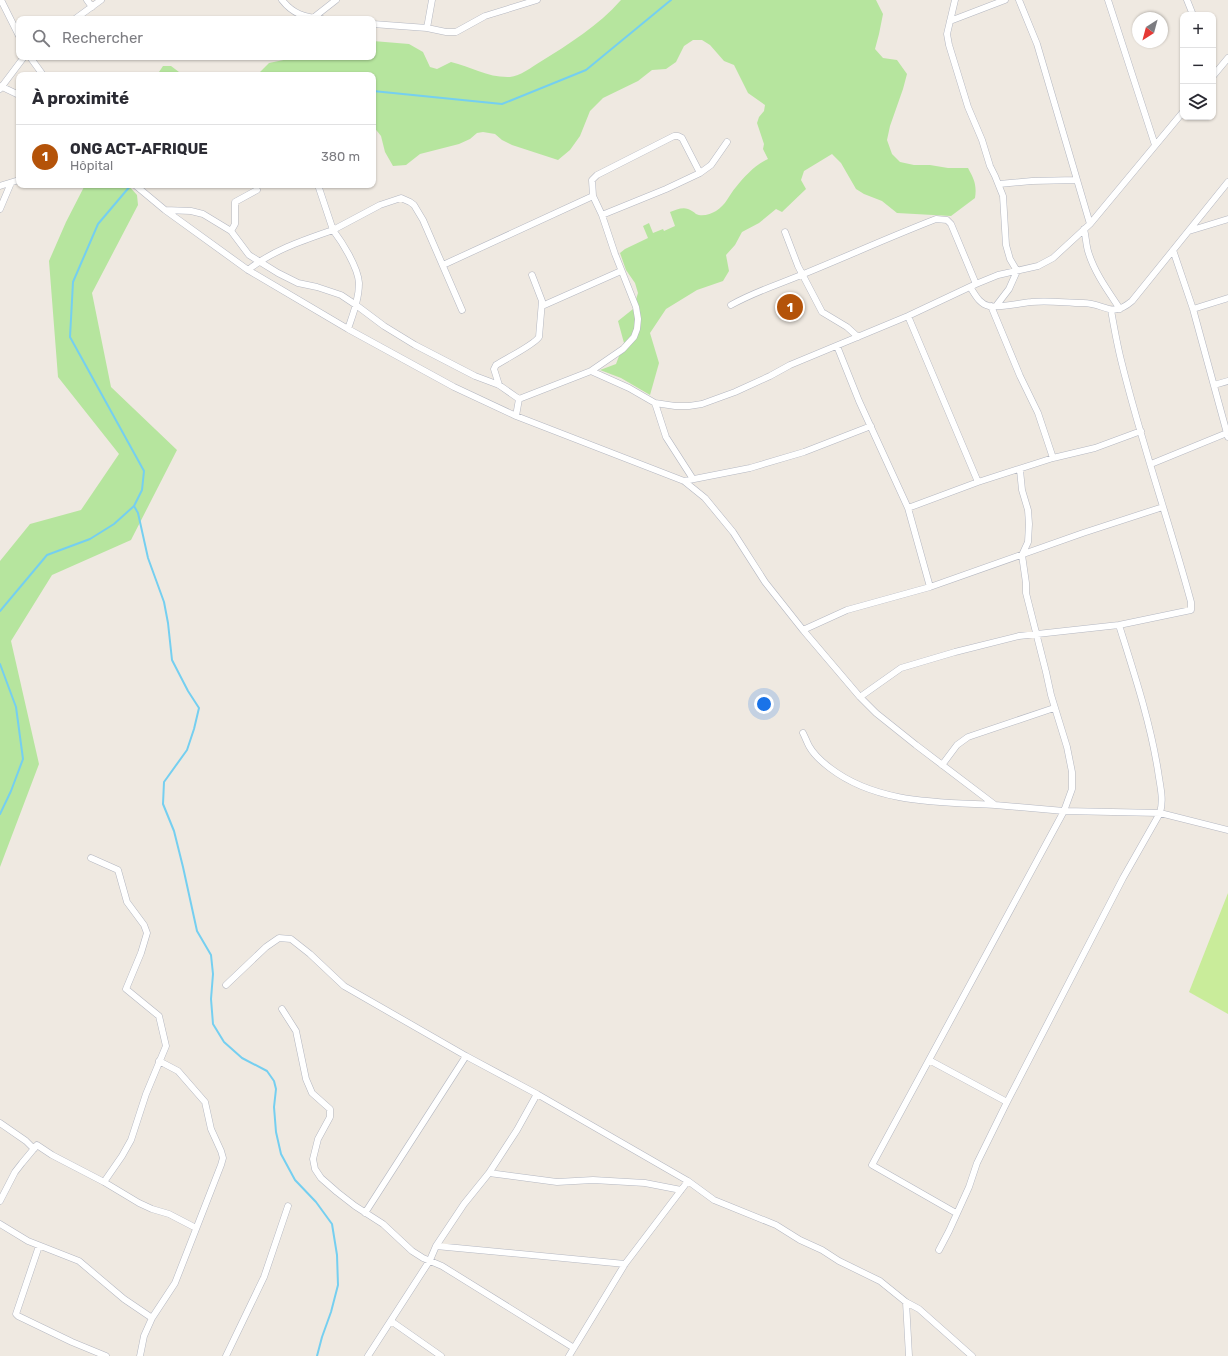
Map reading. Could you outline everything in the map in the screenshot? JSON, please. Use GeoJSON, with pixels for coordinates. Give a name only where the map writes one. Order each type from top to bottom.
{"type":"FeatureCollection","features":[{"type":"Feature","properties":{"kind":"street"},"geometry":{"type":"LineString","coordinates":[[1,0],[16,30]]}},
{"type":"Feature","properties":{"kind":"street"},"geometry":{"type":"LineString","coordinates":[[87,0],[92,7]]}},
{"type":"Feature","properties":{"kind":"street"},"geometry":{"type":"LineString","coordinates":[[79,16],[101,0]]}},
{"type":"Feature","properties":{"kind":"street"},"geometry":{"type":"LineString","coordinates":[[282,0],[293,12],[306,16]]}},
{"type":"Feature","properties":{"kind":"street"},"geometry":{"type":"LineString","coordinates":[[316,16],[336,0]]}},
{"type":"Feature","properties":{"kind":"street"},"geometry":{"type":"LineString","coordinates":[[427,28],[432,0]]}},
{"type":"Feature","properties":{"kind":"street"},"geometry":{"type":"LineString","coordinates":[[376,24],[456,32],[485,16],[537,0]]}},
{"type":"Feature","properties":{"kind":"street"},"geometry":{"type":"LineString","coordinates":[[955,0],[947,34],[949,46],[968,107],[1003,196],[1006,245],[1010,259],[1018,271]]}},
{"type":"Feature","properties":{"kind":"street"},"geometry":{"type":"LineString","coordinates":[[950,20],[1006,0]]}},
{"type":"Feature","properties":{"kind":"street"},"geometry":{"type":"LineString","coordinates":[[1019,0],[1037,44],[1090,224]]}},
{"type":"Feature","properties":{"kind":"street"},"geometry":{"type":"LineString","coordinates":[[1108,0],[1156,145]]}},
{"type":"Feature","properties":{"kind":"street"},"geometry":{"type":"LineString","coordinates":[[1187,0],[1191,12]]}},
{"type":"Feature","properties":{"kind":"street"},"geometry":{"type":"LineString","coordinates":[[1216,72],[1228,58]]}},
{"type":"Feature","properties":{"kind":"street"},"geometry":{"type":"LineString","coordinates":[[16,94],[0,87],[22,60]]}},
{"type":"Feature","properties":{"kind":"street"},"geometry":{"type":"LineString","coordinates":[[32,60],[41,72]]}},
{"type":"Feature","properties":{"kind":"street"},"geometry":{"type":"LineString","coordinates":[[591,371],[629,388],[655,403],[675,406],[689,406],[713,401],[770,376],[790,365],[908,316],[973,285],[998,275],[1032,268],[1048,262],[1090,224],[1180,116]]}},
{"type":"Feature","properties":{"kind":"street"},"geometry":{"type":"LineString","coordinates":[[519,399],[591,371],[623,349],[634,337],[637,329],[638,318],[636,307],[621,271],[602,215],[593,196],[592,180],[597,175],[674,136],[682,138],[700,173]]}},
{"type":"Feature","properties":{"kind":"street"},"geometry":{"type":"LineString","coordinates":[[602,215],[666,189],[700,173],[711,166],[727,142]]}},
{"type":"Feature","properties":{"kind":"street"},"geometry":{"type":"LineString","coordinates":[[999,184],[1032,181],[1076,180]]}},
{"type":"Feature","properties":{"kind":"street"},"geometry":{"type":"LineString","coordinates":[[0,186],[16,181]]}},
{"type":"Feature","properties":{"kind":"street"},"geometry":{"type":"LineString","coordinates":[[731,306],[764,288],[802,275],[930,221],[942,219],[947,220],[951,224],[978,298],[982,303],[994,306],[1048,301],[1085,303],[1111,310],[1120,309],[1132,301],[1228,182]]}},
{"type":"Feature","properties":{"kind":"street"},"geometry":{"type":"LineString","coordinates":[[0,209],[11,183]]}},
{"type":"Feature","properties":{"kind":"street"},"geometry":{"type":"LineString","coordinates":[[138,188],[165,210],[248,270],[348,329],[454,387],[516,416],[684,481],[705,498],[733,532],[765,582],[803,630],[860,697],[876,713],[995,805]]}},
{"type":"Feature","properties":{"kind":"street"},"geometry":{"type":"LineString","coordinates":[[319,188],[333,230],[348,252],[358,277],[356,305],[348,329]]}},
{"type":"Feature","properties":{"kind":"street"},"geometry":{"type":"LineString","coordinates":[[231,231],[235,224],[235,202],[256,190]]}},
{"type":"Feature","properties":{"kind":"street"},"geometry":{"type":"LineString","coordinates":[[443,265],[593,196]]}},
{"type":"Feature","properties":{"kind":"street"},"geometry":{"type":"LineString","coordinates":[[248,270],[259,261],[290,245],[333,230],[380,205],[401,198],[406,199],[414,205],[423,220],[462,310]]}},
{"type":"Feature","properties":{"kind":"street"},"geometry":{"type":"LineString","coordinates":[[165,210],[199,212],[231,231],[246,252],[291,280],[341,295],[384,326],[415,345],[475,376],[499,385],[519,399]]}},
{"type":"Feature","properties":{"kind":"street"},"geometry":{"type":"LineString","coordinates":[[1188,231],[1228,219]]}},
{"type":"Feature","properties":{"kind":"street"},"geometry":{"type":"LineString","coordinates":[[1084,229],[1088,251],[1092,262],[1101,280],[1120,309]]}},
{"type":"Feature","properties":{"kind":"street"},"geometry":{"type":"LineString","coordinates":[[785,232],[793,256],[822,312],[848,327],[858,337]]}},
{"type":"Feature","properties":{"kind":"street"},"geometry":{"type":"LineString","coordinates":[[1151,464],[1227,435],[1193,309],[1173,250]]}},
{"type":"Feature","properties":{"kind":"street"},"geometry":{"type":"LineString","coordinates":[[542,306],[621,271]]}},
{"type":"Feature","properties":{"kind":"street"},"geometry":{"type":"LineString","coordinates":[[994,306],[1009,289],[1018,271]]}},
{"type":"Feature","properties":{"kind":"street"},"geometry":{"type":"LineString","coordinates":[[499,385],[494,367],[509,356],[537,340],[540,332],[542,296],[532,275]]}},
{"type":"Feature","properties":{"kind":"street"},"geometry":{"type":"LineString","coordinates":[[1193,309],[1228,298]]}},
{"type":"Feature","properties":{"kind":"street"},"geometry":{"type":"LineString","coordinates":[[994,306],[1020,376],[1038,414],[1054,458]]}},
{"type":"Feature","properties":{"kind":"street"},"geometry":{"type":"LineString","coordinates":[[860,697],[901,668],[955,652],[1019,636],[1119,625],[1191,610],[1191,602],[1176,547],[1163,507],[1121,359],[1111,310]]}},
{"type":"Feature","properties":{"kind":"street"},"geometry":{"type":"LineString","coordinates":[[908,316],[978,482]]}},
{"type":"Feature","properties":{"kind":"street"},"geometry":{"type":"LineString","coordinates":[[837,346],[859,401],[908,508],[930,587]]}},
{"type":"Feature","properties":{"kind":"street"},"geometry":{"type":"LineString","coordinates":[[1214,385],[1228,381]]}},
{"type":"Feature","properties":{"kind":"street"},"geometry":{"type":"LineString","coordinates":[[516,416],[519,399]]}},
{"type":"Feature","properties":{"kind":"street"},"geometry":{"type":"LineString","coordinates":[[655,403],[666,437],[693,479]]}},
{"type":"Feature","properties":{"kind":"street"},"geometry":{"type":"LineString","coordinates":[[684,481],[750,468],[804,452],[871,426]]}},
{"type":"Feature","properties":{"kind":"street"},"geometry":{"type":"LineString","coordinates":[[908,508],[978,482],[1020,470],[1054,458],[1094,448],[1141,431]]}},
{"type":"Feature","properties":{"kind":"street"},"geometry":{"type":"LineString","coordinates":[[956,1213],[872,1165],[1064,811],[1072,789],[1072,772],[1067,747],[1054,708],[1026,593],[1022,555],[1028,542],[1029,524],[1028,510],[1022,490],[1020,470]]}},
{"type":"Feature","properties":{"kind":"street"},"geometry":{"type":"LineString","coordinates":[[803,630],[847,610],[930,587],[1083,533],[1163,507]]}},
{"type":"Feature","properties":{"kind":"street"},"geometry":{"type":"LineString","coordinates":[[939,1250],[969,1186],[977,1163],[1007,1102],[1123,878],[1160,814],[1163,803],[1155,748],[1143,700],[1119,625]]}},
{"type":"Feature","properties":{"kind":"street"},"geometry":{"type":"LineString","coordinates":[[942,765],[957,745],[968,737],[1054,708]]}},
{"type":"Feature","properties":{"kind":"street"},"geometry":{"type":"LineString","coordinates":[[803,733],[809,747],[821,761],[839,774],[855,784],[904,798],[1064,811],[1160,814],[1228,830]]}},
{"type":"Feature","properties":{"kind":"street"},"geometry":{"type":"LineString","coordinates":[[91,858],[118,870],[127,902],[144,925],[147,933],[126,989],[159,1016],[166,1046],[146,1094],[131,1140],[104,1182]]}},
{"type":"Feature","properties":{"kind":"street"},"geometry":{"type":"LineString","coordinates":[[226,985],[266,947],[279,938],[291,939],[310,954],[344,986],[466,1056],[537,1094],[688,1181],[714,1200],[776,1225],[800,1240],[880,1281],[906,1302],[919,1309],[972,1356]]}},
{"type":"Feature","properties":{"kind":"street"},"geometry":{"type":"LineString","coordinates":[[282,1009],[296,1031],[305,1074],[312,1093],[330,1109],[330,1117],[318,1139],[313,1158],[315,1169],[321,1178],[365,1213],[384,1224],[412,1251],[423,1258],[442,1266],[574,1348]]}},
{"type":"Feature","properties":{"kind":"street"},"geometry":{"type":"LineString","coordinates":[[365,1213],[466,1056]]}},
{"type":"Feature","properties":{"kind":"street"},"geometry":{"type":"LineString","coordinates":[[929,1060],[1007,1102]]}},
{"type":"Feature","properties":{"kind":"street"},"geometry":{"type":"LineString","coordinates":[[140,1356],[144,1336],[152,1318],[175,1283],[223,1158],[211,1129],[205,1102],[178,1071],[159,1061]]}},
{"type":"Feature","properties":{"kind":"street"},"geometry":{"type":"LineString","coordinates":[[368,1356],[430,1260],[436,1246],[464,1204],[489,1173],[537,1094]]}},
{"type":"Feature","properties":{"kind":"street"},"geometry":{"type":"LineString","coordinates":[[0,1123],[26,1141],[34,1149]]}},
{"type":"Feature","properties":{"kind":"street"},"geometry":{"type":"LineString","coordinates":[[0,1201],[15,1172],[37,1145],[52,1155],[104,1182],[138,1202],[152,1209],[169,1214],[196,1228]]}},
{"type":"Feature","properties":{"kind":"street"},"geometry":{"type":"LineString","coordinates":[[489,1173],[557,1182],[593,1180],[645,1183],[681,1190]]}},
{"type":"Feature","properties":{"kind":"street"},"geometry":{"type":"LineString","coordinates":[[569,1356],[625,1264],[688,1181]]}},
{"type":"Feature","properties":{"kind":"street"},"geometry":{"type":"LineString","coordinates":[[226,1356],[264,1277],[288,1206]]}},
{"type":"Feature","properties":{"kind":"street"},"geometry":{"type":"LineString","coordinates":[[0,1224],[28,1241],[79,1261],[120,1296],[152,1318]]}},
{"type":"Feature","properties":{"kind":"street"},"geometry":{"type":"LineString","coordinates":[[39,1246],[16,1314],[72,1342],[106,1356]]}},
{"type":"Feature","properties":{"kind":"street"},"geometry":{"type":"LineString","coordinates":[[436,1246],[625,1264]]}},
{"type":"Feature","properties":{"kind":"street"},"geometry":{"type":"LineString","coordinates":[[906,1302],[909,1356]]}},
{"type":"Feature","properties":{"kind":"street"},"geometry":{"type":"LineString","coordinates":[[391,1321],[441,1356]]}},
{"type":"Feature","properties":{"kind":"green space"},"geometry":{"type":"Polygon","coordinates":[[[621,0],[876,0],[883,14],[875,49],[883,58],[897,60],[907,74],[887,140],[892,154],[900,162],[914,165],[968,168],[976,189],[975,198],[951,216],[897,213],[882,201],[856,189],[841,163],[832,154],[804,171],[801,180],[806,189],[782,212],[776,209],[759,223],[742,232],[735,245],[726,255],[729,271],[723,281],[697,290],[666,309],[650,333],[659,363],[650,395],[621,378],[600,370],[616,364],[624,343],[618,321],[633,309],[638,293],[635,283],[626,270],[620,253],[648,238],[643,226],[649,223],[653,233],[663,229],[664,231],[675,226],[670,212],[686,208],[696,214],[704,215],[716,211],[725,203],[747,175],[759,164],[768,159],[763,149],[764,144],[757,123],[759,117],[764,111],[765,105],[748,93],[734,65],[724,61],[710,45],[702,40],[693,40],[684,46],[676,62],[666,69],[652,70],[638,81],[603,98],[590,111],[580,136],[570,150],[558,160],[512,145],[502,140],[495,134],[483,132],[477,133],[470,139],[459,144],[420,154],[406,165],[393,166],[385,152],[381,136],[376,130],[376,72],[260,72],[269,63],[284,60],[376,60],[376,41],[409,44],[423,52],[430,67],[437,69],[451,62],[495,76],[510,77],[530,69],[583,34],[621,0]]]}},
{"type":"Feature","properties":{"kind":"green space"},"geometry":{"type":"Polygon","coordinates":[[[163,66],[171,66],[179,72],[159,72],[163,66]]]}},
{"type":"Feature","properties":{"kind":"green space"},"geometry":{"type":"Polygon","coordinates":[[[83,188],[131,188],[137,195],[138,205],[92,293],[111,387],[177,450],[131,540],[52,575],[11,641],[39,764],[0,867],[0,561],[30,524],[81,510],[119,454],[58,377],[49,261],[66,222],[83,188]]]}},
{"type":"Feature","properties":{"kind":"green space"},"geometry":{"type":"Polygon","coordinates":[[[1228,893],[1228,1014],[1189,992],[1228,893]]]}},
{"type":"Feature","properties":{"kind":"waterway"},"geometry":{"type":"LineString","coordinates":[[376,91],[502,104],[586,70],[671,0]]}},
{"type":"Feature","properties":{"kind":"waterway"},"geometry":{"type":"LineString","coordinates":[[0,611],[47,555],[90,539],[114,524],[134,506],[142,490],[144,471],[70,337],[73,282],[98,224],[128,188]]}},
{"type":"Feature","properties":{"kind":"waterway"},"geometry":{"type":"LineString","coordinates":[[134,506],[138,513],[148,558],[164,602],[172,660],[188,691],[199,708],[187,750],[164,782],[163,804],[174,831],[197,931],[211,955],[213,974],[211,999],[213,1024],[224,1042],[242,1058],[267,1071],[274,1081],[276,1089],[274,1107],[276,1132],[281,1154],[295,1180],[316,1202],[332,1224],[337,1255],[338,1285],[317,1356]]}},
{"type":"Feature","properties":{"kind":"waterway"},"geometry":{"type":"LineString","coordinates":[[0,664],[16,707],[23,759],[11,791],[0,814]]}},
{"type":"Feature","properties":{"kind":"place","name":"ONG ACT-AFRIQUE"},"geometry":{"type":"Point","coordinates":[790,307]}}]}
